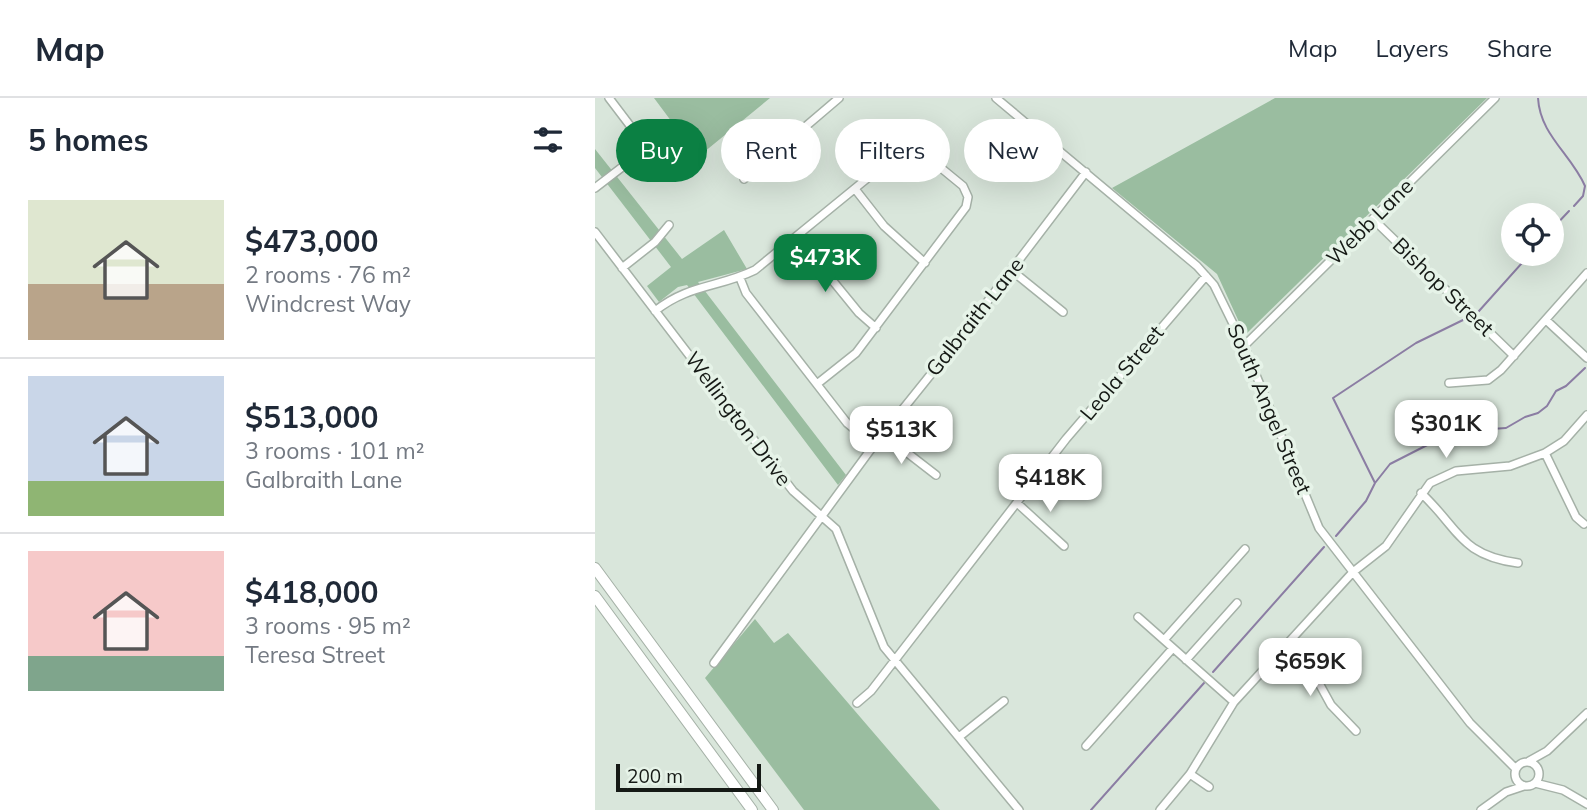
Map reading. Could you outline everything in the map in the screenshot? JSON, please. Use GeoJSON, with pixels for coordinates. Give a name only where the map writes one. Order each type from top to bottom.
{"type":"FeatureCollection","features":[{"type":"Feature","properties":{"kind":"highway"},"geometry":{"type":"LineString","coordinates":[[595,568],[773,810]]}},
{"type":"Feature","properties":{"kind":"highway"},"geometry":{"type":"LineString","coordinates":[[595,596],[752,810]]}},
{"type":"Feature","properties":{"kind":"street"},"geometry":{"type":"LineString","coordinates":[[595,188],[647,148],[609,98]]}},
{"type":"Feature","properties":{"kind":"street"},"geometry":{"type":"LineString","coordinates":[[814,119],[839,98]]}},
{"type":"Feature","properties":{"kind":"street","name":"Webb Lane"},"geometry":{"type":"LineString","coordinates":[[1244,346],[1495,98]]}},
{"type":"Feature","properties":{"kind":"street","name":"South Angel Street"},"geometry":{"type":"LineString","coordinates":[[1001,99],[1214,285],[1244,346],[1319,528],[1470,723],[1504,755],[1515,772]]}},
{"type":"Feature","properties":{"kind":"street"},"geometry":{"type":"LineString","coordinates":[[655,311],[673,297],[692,289],[740,278],[755,271],[897,154],[910,150],[924,154],[963,186],[968,197],[966,207],[856,353],[817,384]]}},
{"type":"Feature","properties":{"kind":"street","name":"Galbraith Lane"},"geometry":{"type":"LineString","coordinates":[[714,663],[874,445],[1086,172]]}},
{"type":"Feature","properties":{"kind":"street"},"geometry":{"type":"LineString","coordinates":[[855,189],[884,226],[925,263]]}},
{"type":"Feature","properties":{"kind":"street","name":"Bishop Street"},"geometry":{"type":"LineString","coordinates":[[1373,219],[1514,356]]}},
{"type":"Feature","properties":{"kind":"street"},"geometry":{"type":"LineString","coordinates":[[622,268],[655,243],[669,225]]}},
{"type":"Feature","properties":{"kind":"street","name":"Wellington Drive"},"geometry":{"type":"LineString","coordinates":[[595,232],[793,491],[824,516],[843,541],[884,647],[1019,810]]}},
{"type":"Feature","properties":{"kind":"street"},"geometry":{"type":"LineString","coordinates":[[797,237],[859,313],[876,328]]}},
{"type":"Feature","properties":{"kind":"street"},"geometry":{"type":"LineString","coordinates":[[1011,271],[1063,312]]}},
{"type":"Feature","properties":{"kind":"street"},"geometry":{"type":"LineString","coordinates":[[1449,383],[1488,380],[1501,370],[1587,273]]}},
{"type":"Feature","properties":{"kind":"street","name":"Leola Street"},"geometry":{"type":"LineString","coordinates":[[857,703],[871,691],[1066,439],[1206,276]]}},
{"type":"Feature","properties":{"kind":"street"},"geometry":{"type":"LineString","coordinates":[[740,278],[746,293],[847,423],[874,445]]}},
{"type":"Feature","properties":{"kind":"street"},"geometry":{"type":"LineString","coordinates":[[1546,320],[1587,358]]}},
{"type":"Feature","properties":{"kind":"street"},"geometry":{"type":"LineString","coordinates":[[1160,810],[1189,774],[1234,702],[1353,572],[1386,546],[1430,483],[1456,471],[1510,466],[1545,453],[1565,441],[1587,415]]}},
{"type":"Feature","properties":{"kind":"street"},"geometry":{"type":"LineString","coordinates":[[883,434],[936,475]]}},
{"type":"Feature","properties":{"kind":"street"},"geometry":{"type":"LineString","coordinates":[[1545,453],[1576,517],[1584,524]]}},
{"type":"Feature","properties":{"kind":"street"},"geometry":{"type":"LineString","coordinates":[[1421,493],[1437,509],[1450,529],[1477,552],[1497,560],[1518,563]]}},
{"type":"Feature","properties":{"kind":"street"},"geometry":{"type":"LineString","coordinates":[[1017,503],[1064,546]]}},
{"type":"Feature","properties":{"kind":"street"},"geometry":{"type":"LineString","coordinates":[[1164,640],[1245,549]]}},
{"type":"Feature","properties":{"kind":"street"},"geometry":{"type":"LineString","coordinates":[[1186,660],[1237,603]]}},
{"type":"Feature","properties":{"kind":"street"},"geometry":{"type":"LineString","coordinates":[[1138,617],[1234,702]]}},
{"type":"Feature","properties":{"kind":"street"},"geometry":{"type":"LineString","coordinates":[[1288,643],[1310,665],[1331,705],[1356,731]]}},
{"type":"Feature","properties":{"kind":"street"},"geometry":{"type":"LineString","coordinates":[[1086,746],[1173,648]]}},
{"type":"Feature","properties":{"kind":"street"},"geometry":{"type":"LineString","coordinates":[[959,737],[1004,701]]}},
{"type":"Feature","properties":{"kind":"street"},"geometry":{"type":"LineString","coordinates":[[1506,792],[1515,772],[1526,761],[1547,751],[1587,713]]}},
{"type":"Feature","properties":{"kind":"street"},"geometry":{"type":"LineString","coordinates":[[1535,783],[1547,751]]}},
{"type":"Feature","properties":{"kind":"street","name":"South Angel Street"},"geometry":{"type":"LineString","coordinates":[[1504,755],[1526,761]]}},
{"type":"Feature","properties":{"kind":"street"},"geometry":{"type":"LineString","coordinates":[[1526,761],[1536,764],[1555,787]]}},
{"type":"Feature","properties":{"kind":"street"},"geometry":{"type":"LineString","coordinates":[[1515,772],[1525,786]]}},
{"type":"Feature","properties":{"kind":"street"},"geometry":{"type":"LineString","coordinates":[[1189,774],[1209,787]]}},
{"type":"Feature","properties":{"kind":"street"},"geometry":{"type":"LineString","coordinates":[[1481,810],[1506,792],[1535,783],[1555,787],[1587,804]]}},
{"type":"Feature","properties":{"kind":"green space"},"geometry":{"type":"Polygon","coordinates":[[[654,98],[770,98],[744,119],[721,119],[721,138],[707,150],[707,119],[670,119],[654,98]]]}},
{"type":"Feature","properties":{"kind":"green space"},"geometry":{"type":"Polygon","coordinates":[[[1275,98],[1487,98],[1245,335],[1217,274],[1112,188],[1275,98]]]}},
{"type":"Feature","properties":{"kind":"green space"},"geometry":{"type":"Polygon","coordinates":[[[595,149],[616,176],[616,182],[621,182],[682,259],[724,230],[747,269],[698,282],[846,475],[838,485],[687,285],[678,287],[659,302],[647,286],[671,267],[595,168],[595,149]]]}},
{"type":"Feature","properties":{"kind":"green space"},"geometry":{"type":"Polygon","coordinates":[[[755,619],[774,643],[788,633],[940,810],[804,810],[705,678],[755,619]]]}},
{"type":"Feature","properties":{"kind":"waterway"},"geometry":{"type":"LineString","coordinates":[[1538,98],[1544,123],[1585,186],[1583,196],[1574,206]]}},
{"type":"Feature","properties":{"kind":"waterway"},"geometry":{"type":"LineString","coordinates":[[1564,216],[1569,211]]}},
{"type":"Feature","properties":{"kind":"waterway"},"geometry":{"type":"LineString","coordinates":[[1479,311],[1519,266]]}},
{"type":"Feature","properties":{"kind":"waterway"},"geometry":{"type":"LineString","coordinates":[[1375,483],[1333,398],[1416,343],[1463,320]]}},
{"type":"Feature","properties":{"kind":"waterway"},"geometry":{"type":"LineString","coordinates":[[1336,536],[1366,501],[1375,483],[1390,464],[1441,438],[1477,430],[1506,428],[1538,413],[1547,406],[1556,391],[1566,386],[1585,368]]}},
{"type":"Feature","properties":{"kind":"waterway"},"geometry":{"type":"LineString","coordinates":[[1213,672],[1324,547]]}},
{"type":"Feature","properties":{"kind":"waterway"},"geometry":{"type":"LineString","coordinates":[[1091,810],[1204,683]]}}]}
